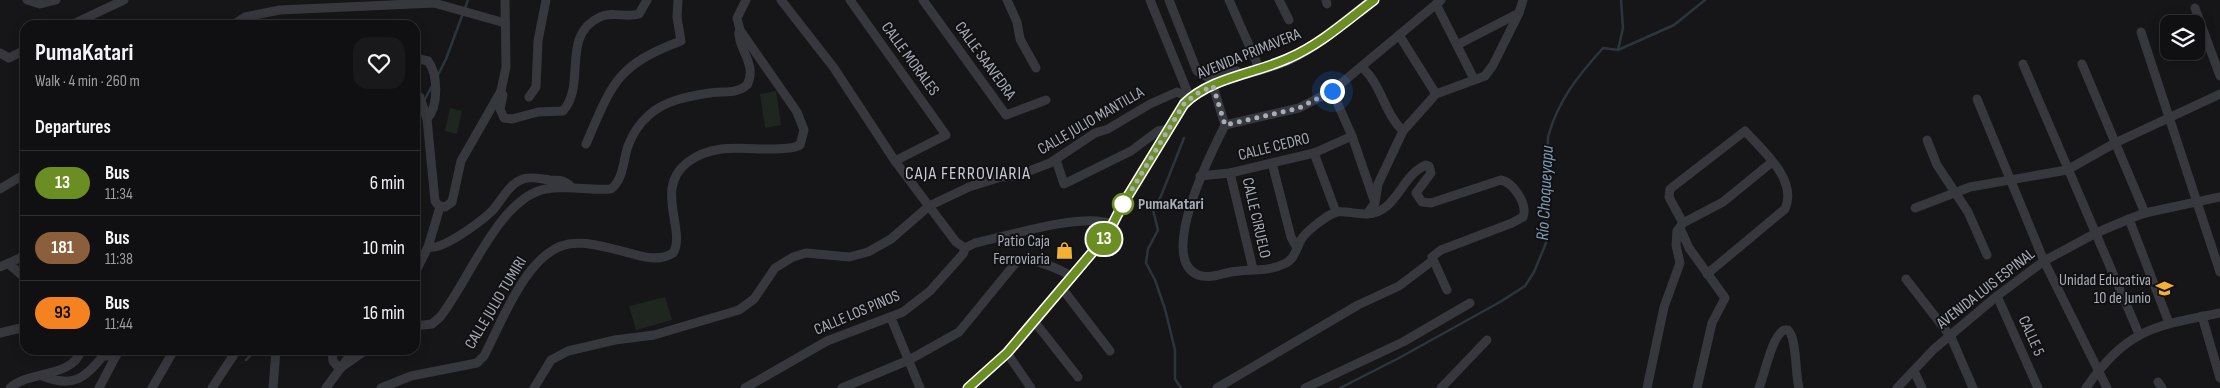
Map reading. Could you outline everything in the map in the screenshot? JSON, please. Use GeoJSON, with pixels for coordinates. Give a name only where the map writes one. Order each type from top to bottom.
{"type":"FeatureCollection","features":[{"type":"Feature","properties":{"kind":"main road","name":"AVENIDA PRIMAVERA"},"geometry":{"type":"LineString","coordinates":[[968,388],[1007,353],[1070,276],[1107,235],[1169,129],[1190,98],[1213,86],[1288,59],[1318,43],[1374,0]]}},
{"type":"Feature","properties":{"kind":"street"},"geometry":{"type":"LineString","coordinates":[[27,0],[40,4],[56,0]]}},
{"type":"Feature","properties":{"kind":"street"},"geometry":{"type":"LineString","coordinates":[[82,20],[124,0]]}},
{"type":"Feature","properties":{"kind":"street"},"geometry":{"type":"LineString","coordinates":[[440,207],[448,206],[452,202],[461,161],[501,91],[506,67],[504,0]]}},
{"type":"Feature","properties":{"kind":"street"},"geometry":{"type":"LineString","coordinates":[[529,97],[536,86],[538,41],[546,0]]}},
{"type":"Feature","properties":{"kind":"street"},"geometry":{"type":"LineString","coordinates":[[501,91],[503,94],[500,109],[504,118],[512,119],[538,112],[563,111],[570,100],[576,48],[590,22],[606,15],[639,14],[647,0]]}},
{"type":"Feature","properties":{"kind":"street"},"geometry":{"type":"LineString","coordinates":[[586,144],[607,96],[619,76],[655,51],[681,41],[677,17],[678,0]]}},
{"type":"Feature","properties":{"kind":"street"},"geometry":{"type":"LineString","coordinates":[[420,325],[432,324],[440,316],[485,242],[506,216],[528,196],[547,188],[608,189],[614,187],[619,180],[628,147],[638,128],[650,114],[664,104],[711,92],[738,91],[748,85],[750,66],[739,38],[740,30],[737,18],[746,0]]}},
{"type":"Feature","properties":{"kind":"street"},"geometry":{"type":"LineString","coordinates":[[781,0],[834,68],[894,162],[956,242],[965,248],[975,243],[1050,226],[1094,220],[1112,224]]}},
{"type":"Feature","properties":{"kind":"street","name":"CALLE MORALES"},"geometry":{"type":"LineString","coordinates":[[850,0],[946,135],[894,162]]}},
{"type":"Feature","properties":{"kind":"street","name":"CALLE SAAVEDRA"},"geometry":{"type":"LineString","coordinates":[[923,0],[1006,115],[1046,100]]}},
{"type":"Feature","properties":{"kind":"street"},"geometry":{"type":"LineString","coordinates":[[1007,0],[1017,22],[1020,39],[1036,68]]}},
{"type":"Feature","properties":{"kind":"street"},"geometry":{"type":"LineString","coordinates":[[1150,0],[1190,98]]}},
{"type":"Feature","properties":{"kind":"street"},"geometry":{"type":"LineString","coordinates":[[1169,0],[1197,71],[1209,78],[1238,71],[1247,74]]}},
{"type":"Feature","properties":{"kind":"street"},"geometry":{"type":"LineString","coordinates":[[1229,0],[1260,70]]}},
{"type":"Feature","properties":{"kind":"street"},"geometry":{"type":"LineString","coordinates":[[1279,0],[1289,20]]}},
{"type":"Feature","properties":{"kind":"street"},"geometry":{"type":"LineString","coordinates":[[1367,214],[1375,202],[1378,184],[1403,132],[1436,94],[1485,76],[1493,66],[1519,13],[1523,0]]}},
{"type":"Feature","properties":{"kind":"street"},"geometry":{"type":"LineString","coordinates":[[240,20],[245,17],[280,10],[434,2],[505,23]]}},
{"type":"Feature","properties":{"kind":"street"},"geometry":{"type":"LineString","coordinates":[[1225,125],[1299,108],[1332,91],[1363,68],[1399,34],[1438,2],[1474,79]]}},
{"type":"Feature","properties":{"kind":"street"},"geometry":{"type":"LineString","coordinates":[[2195,8],[2220,76]]}},
{"type":"Feature","properties":{"kind":"street"},"geometry":{"type":"LineString","coordinates":[[1457,45],[1519,13]]}},
{"type":"Feature","properties":{"kind":"street","name":"CALLE JULIO TUMIRI"},"geometry":{"type":"LineString","coordinates":[[381,388],[411,376],[478,363],[484,356],[514,297],[530,272],[539,259],[558,247],[584,243],[648,258],[667,257],[673,253],[675,250],[675,235],[671,208],[672,188],[677,174],[686,163],[703,152],[725,148],[797,147],[803,139],[804,130],[797,112],[740,30]]}},
{"type":"Feature","properties":{"kind":"street"},"geometry":{"type":"LineString","coordinates":[[2141,32],[2170,117],[2195,201],[2220,272]]}},
{"type":"Feature","properties":{"kind":"street"},"geometry":{"type":"LineString","coordinates":[[1399,34],[1436,94]]}},
{"type":"Feature","properties":{"kind":"street"},"geometry":{"type":"LineString","coordinates":[[0,55],[13,57],[20,53]]}},
{"type":"Feature","properties":{"kind":"street"},"geometry":{"type":"LineString","coordinates":[[420,59],[428,61],[435,73],[433,107],[427,119]]}},
{"type":"Feature","properties":{"kind":"street"},"geometry":{"type":"LineString","coordinates":[[2023,64],[2139,334]]}},
{"type":"Feature","properties":{"kind":"street"},"geometry":{"type":"LineString","coordinates":[[2082,64],[2145,213]]}},
{"type":"Feature","properties":{"kind":"street"},"geometry":{"type":"LineString","coordinates":[[1363,68],[1376,82],[1395,123],[1403,132]]}},
{"type":"Feature","properties":{"kind":"street"},"geometry":{"type":"LineString","coordinates":[[1213,86],[1225,125],[1200,176],[1190,206],[1182,254],[1185,261],[1196,274],[1212,277],[1283,265],[1292,258],[1301,238],[1310,229],[1336,212],[1367,214],[1379,212],[1387,208],[1408,180],[1426,165],[1429,166],[1431,173],[1416,192],[1422,202],[1431,203],[1501,180],[1510,185],[1521,200],[1525,210],[1523,217],[1512,224],[1441,250],[1432,257],[1432,261],[1399,286],[1358,305],[1217,388]]}},
{"type":"Feature","properties":{"kind":"street"},"geometry":{"type":"LineString","coordinates":[[1332,91],[1352,136],[1375,202]]}},
{"type":"Feature","properties":{"kind":"street","name":"CALLE JULIO MANTILLA"},"geometry":{"type":"LineString","coordinates":[[534,388],[551,360],[568,351],[615,340],[654,335],[739,310],[754,299],[769,275],[784,261],[806,253],[837,256],[859,255],[891,239],[929,206],[969,187],[1001,177],[1016,176],[1056,160],[1095,133],[1108,129],[1150,104],[1178,92],[1190,98]]}},
{"type":"Feature","properties":{"kind":"street"},"geometry":{"type":"LineString","coordinates":[[1915,208],[1970,187],[2067,170],[2116,143],[2220,94]]}},
{"type":"Feature","properties":{"kind":"street"},"geometry":{"type":"LineString","coordinates":[[420,97],[427,119],[435,201],[440,207]]}},
{"type":"Feature","properties":{"kind":"street"},"geometry":{"type":"LineString","coordinates":[[1977,99],[2012,180],[2044,262],[2106,388]]}},
{"type":"Feature","properties":{"kind":"street"},"geometry":{"type":"LineString","coordinates":[[1056,160],[1064,184],[1131,151],[1158,131],[1169,129]]}},
{"type":"Feature","properties":{"kind":"street"},"geometry":{"type":"LineString","coordinates":[[1696,388],[1712,323],[1724,298],[1689,248],[1669,197],[1670,189],[1745,130],[1785,180],[1789,192],[1784,209],[1708,274]]}},
{"type":"Feature","properties":{"kind":"street","name":"CALLE CEDRO"},"geometry":{"type":"LineString","coordinates":[[1200,176],[1230,173],[1314,154],[1352,136]]}},
{"type":"Feature","properties":{"kind":"street"},"geometry":{"type":"LineString","coordinates":[[1927,140],[1937,165],[1968,212],[1987,255]]}},
{"type":"Feature","properties":{"kind":"street"},"geometry":{"type":"LineString","coordinates":[[1314,154],[1336,212]]}},
{"type":"Feature","properties":{"kind":"street"},"geometry":{"type":"LineString","coordinates":[[1647,388],[1664,308],[1680,263],[1676,239],[1681,225],[1723,202],[1772,162]]}},
{"type":"Feature","properties":{"kind":"street"},"geometry":{"type":"LineString","coordinates":[[1272,163],[1291,237],[1297,248]]}},
{"type":"Feature","properties":{"kind":"street","name":"CALLE CIRUELO"},"geometry":{"type":"LineString","coordinates":[[1230,173],[1253,269]]}},
{"type":"Feature","properties":{"kind":"street"},"geometry":{"type":"LineString","coordinates":[[0,189],[20,177]]}},
{"type":"Feature","properties":{"kind":"street"},"geometry":{"type":"LineString","coordinates":[[428,247],[441,247],[475,224],[492,211],[505,193],[521,180],[537,178],[557,180],[567,183],[571,187]]}},
{"type":"Feature","properties":{"kind":"street","name":"AVENIDA LUIS ESPINAL"},"geometry":{"type":"LineString","coordinates":[[1898,388],[1934,349],[1951,337],[1997,296],[2044,262],[2096,233],[2145,213],[2220,197]]}},
{"type":"Feature","properties":{"kind":"street"},"geometry":{"type":"LineString","coordinates":[[420,263],[428,247],[440,207]]}},
{"type":"Feature","properties":{"kind":"street"},"geometry":{"type":"LineString","coordinates":[[2129,219],[2169,323]]}},
{"type":"Feature","properties":{"kind":"street","name":"CALLE LOS PINOS"},"geometry":{"type":"LineString","coordinates":[[745,388],[827,341],[903,312],[930,291],[963,254],[965,248]]}},
{"type":"Feature","properties":{"kind":"street"},"geometry":{"type":"LineString","coordinates":[[0,267],[9,264],[20,256]]}},
{"type":"Feature","properties":{"kind":"street"},"geometry":{"type":"LineString","coordinates":[[842,388],[910,360],[959,332],[1018,260],[1025,258],[1070,276]]}},
{"type":"Feature","properties":{"kind":"street"},"geometry":{"type":"LineString","coordinates":[[1432,261],[1447,290]]}},
{"type":"Feature","properties":{"kind":"street"},"geometry":{"type":"LineString","coordinates":[[9,264],[20,274]]}},
{"type":"Feature","properties":{"kind":"street"},"geometry":{"type":"LineString","coordinates":[[1906,279],[1951,337],[1973,388]]}},
{"type":"Feature","properties":{"kind":"street"},"geometry":{"type":"LineString","coordinates":[[1061,287],[1110,351]]}},
{"type":"Feature","properties":{"kind":"street","name":"CALLE 5"},"geometry":{"type":"LineString","coordinates":[[1997,296],[2038,388]]}},
{"type":"Feature","properties":{"kind":"street"},"geometry":{"type":"LineString","coordinates":[[1304,388],[1403,342],[1470,303]]}},
{"type":"Feature","properties":{"kind":"street"},"geometry":{"type":"LineString","coordinates":[[2086,388],[2098,370],[2114,352],[2139,334],[2169,323],[2220,313]]}},
{"type":"Feature","properties":{"kind":"street"},"geometry":{"type":"LineString","coordinates":[[2202,316],[2220,378]]}},
{"type":"Feature","properties":{"kind":"street"},"geometry":{"type":"LineString","coordinates":[[891,318],[920,388]]}},
{"type":"Feature","properties":{"kind":"street"},"geometry":{"type":"LineString","coordinates":[[1034,320],[1078,377]]}},
{"type":"Feature","properties":{"kind":"street"},"geometry":{"type":"LineString","coordinates":[[0,333],[20,328]]}},
{"type":"Feature","properties":{"kind":"street"},"geometry":{"type":"LineString","coordinates":[[1759,388],[1767,369],[1774,340],[1784,330],[1791,333],[1794,342],[1794,359],[1799,388]]}},
{"type":"Feature","properties":{"kind":"street"},"geometry":{"type":"LineString","coordinates":[[1441,388],[1487,340]]}},
{"type":"Feature","properties":{"kind":"street"},"geometry":{"type":"LineString","coordinates":[[1007,353],[1031,388]]}},
{"type":"Feature","properties":{"kind":"street"},"geometry":{"type":"LineString","coordinates":[[10,388],[25,378],[42,376],[70,366],[80,355]]}},
{"type":"Feature","properties":{"kind":"street"},"geometry":{"type":"LineString","coordinates":[[42,376],[57,384],[73,387],[81,383],[104,356],[108,355]]}},
{"type":"Feature","properties":{"kind":"street"},"geometry":{"type":"LineString","coordinates":[[99,388],[116,355]]}},
{"type":"Feature","properties":{"kind":"street"},"geometry":{"type":"LineString","coordinates":[[152,388],[171,355]]}},
{"type":"Feature","properties":{"kind":"street"},"geometry":{"type":"LineString","coordinates":[[212,388],[234,355]]}},
{"type":"Feature","properties":{"kind":"street"},"geometry":{"type":"LineString","coordinates":[[273,388],[276,355]]}},
{"type":"Feature","properties":{"kind":"street"},"geometry":{"type":"LineString","coordinates":[[332,355],[332,361],[335,365],[343,366],[359,355]]}},
{"type":"Feature","properties":{"kind":"street"},"geometry":{"type":"LineString","coordinates":[[326,388],[351,355]]}},
{"type":"Feature","properties":{"kind":"street"},"geometry":{"type":"LineString","coordinates":[[1914,370],[1922,388]]}},
{"type":"Feature","properties":{"kind":"shaded area"},"geometry":{"type":"Polygon","coordinates":[[[776,91],[781,125],[765,128],[760,94],[776,91]]]}},
{"type":"Feature","properties":{"kind":"shaded area"},"geometry":{"type":"Polygon","coordinates":[[[450,108],[462,111],[457,134],[445,131],[450,108]]]}},
{"type":"Feature","properties":{"kind":"shaded area"},"geometry":{"type":"Polygon","coordinates":[[[665,297],[672,320],[636,330],[629,306],[665,297]]]}},
{"type":"Feature","properties":{"kind":"waterway"},"geometry":{"type":"LineString","coordinates":[[437,77],[446,59],[468,0]]}},
{"type":"Feature","properties":{"kind":"waterway"},"geometry":{"type":"LineString","coordinates":[[1618,50],[1623,28],[1621,0]]}},
{"type":"Feature","properties":{"kind":"waterway","name":"Río Choqueyapu"},"geometry":{"type":"LineString","coordinates":[[1340,388],[1399,358],[1525,286],[1534,272],[1546,243],[1548,137],[1563,100],[1603,48],[1618,50],[1674,25],[1705,0]]}},
{"type":"Feature","properties":{"kind":"waterway"},"geometry":{"type":"LineString","coordinates":[[424,101],[432,86]]}},
{"type":"Feature","properties":{"kind":"waterway"},"geometry":{"type":"LineString","coordinates":[[1181,388],[1175,379],[1175,350],[1165,309],[1155,280],[1146,263],[1148,249],[1158,230],[1153,210],[1161,196],[1184,138]]}},
{"type":"Feature","properties":{"kind":"waterway"},"geometry":{"type":"LineString","coordinates":[[246,360],[251,355]]}},
{"type":"Feature","properties":{"kind":"bus line","name":"13"},"geometry":{"type":"LineString","coordinates":[[968,388],[991,370],[1007,353],[1070,276],[1107,235],[1123,204],[1184,104],[1190,98],[1213,86],[1260,70],[1304,51],[1318,43],[1374,0]]}},
{"type":"Feature","properties":{"kind":"place","name":"PumaKatari"},"geometry":{"type":"Point","coordinates":[1123,204]}},
{"type":"Feature","properties":{"kind":"place","name":"Patio Caja Ferroviaria"},"geometry":{"type":"Point","coordinates":[1064,250]}},
{"type":"Feature","properties":{"kind":"place","name":"Unidad Educativa 10 de Junio"},"geometry":{"type":"Point","coordinates":[2165,289]}},
{"type":"Feature","properties":{"kind":"district","name":"CAJA FERROVIARIA"},"geometry":{"type":"Point","coordinates":[968,173]}},
{"type":"Feature","properties":{"kind":"route"},"geometry":{"type":"LineString","coordinates":[[1123,204],[1184,104],[1196,94],[1213,86],[1225,125],[1254,120],[1299,108],[1332,91]]}}]}
